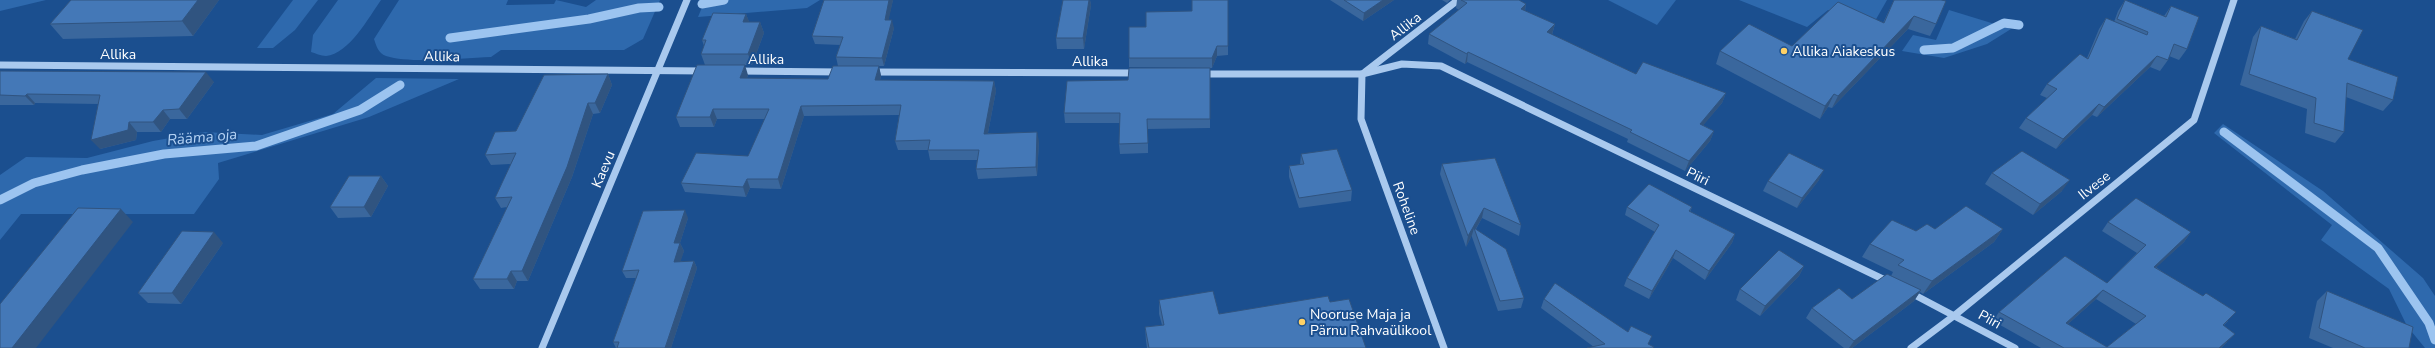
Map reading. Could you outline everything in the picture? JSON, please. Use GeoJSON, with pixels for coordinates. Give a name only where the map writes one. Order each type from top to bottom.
{"type":"FeatureCollection","features":[{"type":"Feature","properties":{"kind":"street","name":"Kaevu"},"geometry":{"type":"LineString","coordinates":[[542,348],[659,71],[687,0]]}},
{"type":"Feature","properties":{"kind":"street","name":"Allika"},"geometry":{"type":"LineString","coordinates":[[1362,74],[1458,0]]}},
{"type":"Feature","properties":{"kind":"street","name":"Ilvese"},"geometry":{"type":"LineString","coordinates":[[1910,348],[1955,315],[2194,120],[2234,0]]}},
{"type":"Feature","properties":{"kind":"street","name":"Piiri"},"geometry":{"type":"LineString","coordinates":[[1362,74],[1402,64],[1441,66],[1893,284]]}},
{"type":"Feature","properties":{"kind":"street","name":"Allika"},"geometry":{"type":"LineString","coordinates":[[0,66],[297,66],[713,71]]}},
{"type":"Feature","properties":{"kind":"street","name":"Allika"},"geometry":{"type":"LineString","coordinates":[[729,71],[849,72]]}},
{"type":"Feature","properties":{"kind":"street","name":"Allika"},"geometry":{"type":"LineString","coordinates":[[865,72],[1144,73]]}},
{"type":"Feature","properties":{"kind":"street"},"geometry":{"type":"LineString","coordinates":[[1192,74],[1362,74]]}},
{"type":"Feature","properties":{"kind":"street","name":"Roheline"},"geometry":{"type":"LineString","coordinates":[[1362,74],[1361,119],[1444,348]]}},
{"type":"Feature","properties":{"kind":"street","name":"Piiri"},"geometry":{"type":"LineString","coordinates":[[1900,288],[1955,315],[2015,348]]}},
{"type":"Feature","properties":{"kind":"shaded area"},"geometry":{"type":"Polygon","coordinates":[[[0,0],[46,0],[0,11],[0,0]]]}},
{"type":"Feature","properties":{"kind":"shaded area"},"geometry":{"type":"Polygon","coordinates":[[[293,0],[318,0],[295,30],[273,48],[257,48],[293,0]]]}},
{"type":"Feature","properties":{"kind":"shaded area"},"geometry":{"type":"Polygon","coordinates":[[[338,0],[381,0],[358,34],[343,49],[326,56],[311,52],[313,35],[338,0]]]}},
{"type":"Feature","properties":{"kind":"shaded area"},"geometry":{"type":"Polygon","coordinates":[[[399,0],[508,0],[506,5],[554,4],[556,0],[586,7],[596,0],[660,0],[643,39],[624,50],[501,50],[491,57],[409,60],[386,56],[381,53],[374,39],[399,0]]]}},
{"type":"Feature","properties":{"kind":"shaded area"},"geometry":{"type":"Polygon","coordinates":[[[705,0],[820,0],[807,8],[698,17],[705,0]]]}},
{"type":"Feature","properties":{"kind":"shaded area"},"geometry":{"type":"Polygon","coordinates":[[[1608,0],[1676,0],[1657,25],[1608,0]]]}},
{"type":"Feature","properties":{"kind":"shaded area"},"geometry":{"type":"Polygon","coordinates":[[[1739,0],[1887,0],[1871,28],[1828,10],[1807,27],[1739,0]]]}},
{"type":"Feature","properties":{"kind":"shaded area"},"geometry":{"type":"Polygon","coordinates":[[[1949,10],[2011,29],[1987,44],[1944,58],[1902,51],[1913,35],[1936,40],[1949,10]]]}},
{"type":"Feature","properties":{"kind":"shaded area"},"geometry":{"type":"Polygon","coordinates":[[[376,78],[459,79],[369,117],[218,163],[219,179],[194,214],[21,214],[0,240],[0,175],[26,157],[87,158],[153,141],[204,132],[262,135],[333,114],[376,78]]]}},
{"type":"Feature","properties":{"kind":"shaded area"},"geometry":{"type":"Polygon","coordinates":[[[2223,124],[2323,191],[2423,278],[2435,296],[2435,348],[2425,348],[2407,326],[2389,289],[2321,240],[2332,225],[2214,133],[2223,124]]]}},
{"type":"Feature","properties":{"kind":"building"},"geometry":{"type":"Polygon","coordinates":[[[71,0],[198,0],[182,21],[50,24],[71,0]]]}},
{"type":"Feature","properties":{"kind":"building"},"geometry":{"type":"Polygon","coordinates":[[[824,0],[889,0],[885,20],[892,20],[882,58],[836,57],[843,37],[812,36],[824,0]]]}},
{"type":"Feature","properties":{"kind":"building"},"geometry":{"type":"Polygon","coordinates":[[[1063,0],[1089,0],[1083,38],[1056,38],[1063,0]]]}},
{"type":"Feature","properties":{"kind":"building"},"geometry":{"type":"Polygon","coordinates":[[[1192,0],[1228,0],[1228,46],[1217,46],[1212,58],[1129,58],[1129,27],[1146,27],[1146,12],[1192,11],[1192,0]]]}},
{"type":"Feature","properties":{"kind":"building"},"geometry":{"type":"Polygon","coordinates":[[[1344,0],[1383,0],[1364,13],[1344,0]]]}},
{"type":"Feature","properties":{"kind":"building"},"geometry":{"type":"Polygon","coordinates":[[[1461,0],[1519,0],[1526,4],[1521,9],[1555,24],[1547,32],[1636,74],[1643,62],[1726,93],[1700,124],[1714,131],[1689,161],[1630,132],[1632,130],[1468,52],[1467,54],[1429,34],[1467,3],[1461,0]]]}},
{"type":"Feature","properties":{"kind":"building"},"geometry":{"type":"Polygon","coordinates":[[[1894,0],[1946,1],[1936,24],[1914,16],[1838,96],[1834,94],[1825,106],[1720,51],[1749,24],[1792,46],[1838,2],[1884,23],[1894,0]]]}},
{"type":"Feature","properties":{"kind":"building"},"geometry":{"type":"Polygon","coordinates":[[[2125,0],[2166,17],[2171,6],[2199,17],[2187,49],[2174,44],[2168,60],[2157,56],[2104,107],[2099,104],[2063,139],[2026,118],[2057,89],[2047,84],[2080,54],[2088,59],[2106,18],[2147,35],[2148,32],[2117,19],[2125,0]]]}},
{"type":"Feature","properties":{"kind":"building"},"geometry":{"type":"Polygon","coordinates":[[[2312,11],[2363,30],[2348,59],[2398,77],[2393,100],[2347,83],[2344,132],[2314,123],[2316,98],[2249,74],[2261,26],[2297,40],[2312,11]]]}},
{"type":"Feature","properties":{"kind":"building"},"geometry":{"type":"Polygon","coordinates":[[[713,13],[746,14],[743,22],[760,22],[748,54],[701,54],[706,40],[702,40],[713,13]]]}},
{"type":"Feature","properties":{"kind":"building"},"geometry":{"type":"Polygon","coordinates":[[[697,65],[745,65],[740,78],[828,79],[833,66],[879,66],[875,80],[994,81],[984,134],[1037,132],[1036,167],[976,169],[979,150],[928,150],[930,140],[895,141],[901,105],[801,106],[778,179],[747,179],[743,187],[681,183],[696,153],[748,156],[769,109],[713,109],[710,117],[676,117],[697,65]]]}},
{"type":"Feature","properties":{"kind":"building"},"geometry":{"type":"Polygon","coordinates":[[[1129,68],[1210,68],[1210,119],[1147,119],[1148,143],[1119,144],[1120,113],[1064,113],[1067,81],[1128,80],[1129,68]]]}},
{"type":"Feature","properties":{"kind":"building"},"geometry":{"type":"Polygon","coordinates":[[[0,71],[206,72],[179,109],[163,110],[153,122],[129,122],[128,130],[91,140],[100,95],[0,95],[0,71]]]}},
{"type":"Feature","properties":{"kind":"building"},"geometry":{"type":"Polygon","coordinates":[[[608,74],[595,103],[588,103],[567,167],[522,271],[511,271],[507,279],[473,279],[512,197],[495,198],[516,153],[485,155],[495,132],[516,131],[544,75],[608,74]]]}},
{"type":"Feature","properties":{"kind":"building"},"geometry":{"type":"Polygon","coordinates":[[[1337,149],[1352,190],[1299,198],[1289,166],[1304,164],[1301,154],[1337,149]]]}},
{"type":"Feature","properties":{"kind":"building"},"geometry":{"type":"Polygon","coordinates":[[[2022,151],[2070,180],[2040,204],[1992,173],[2022,151]]]}},
{"type":"Feature","properties":{"kind":"building"},"geometry":{"type":"Polygon","coordinates":[[[1789,153],[1824,170],[1802,198],[1768,181],[1789,153]]]}},
{"type":"Feature","properties":{"kind":"building"},"geometry":{"type":"Polygon","coordinates":[[[1495,158],[1521,225],[1484,208],[1468,236],[1442,164],[1495,158]]]}},
{"type":"Feature","properties":{"kind":"building"},"geometry":{"type":"Polygon","coordinates":[[[349,176],[381,176],[364,207],[330,207],[349,176]]]}},
{"type":"Feature","properties":{"kind":"building"},"geometry":{"type":"Polygon","coordinates":[[[1649,184],[1692,207],[1689,211],[1735,234],[1709,271],[1676,250],[1652,291],[1627,278],[1659,225],[1627,207],[1649,184]]]}},
{"type":"Feature","properties":{"kind":"building"},"geometry":{"type":"Polygon","coordinates":[[[2136,198],[2191,232],[2154,267],[2203,296],[2206,293],[2236,312],[2223,325],[2235,334],[2219,348],[2064,348],[1999,312],[2065,256],[2107,283],[2146,245],[2108,222],[2136,198]],[[2103,290],[2066,323],[2107,347],[2146,316],[2103,290]]]}},
{"type":"Feature","properties":{"kind":"building"},"geometry":{"type":"Polygon","coordinates":[[[1966,206],[2003,229],[1932,281],[1898,265],[1904,260],[1870,244],[1892,220],[1916,231],[1927,224],[1935,229],[1966,206]]]}},
{"type":"Feature","properties":{"kind":"building"},"geometry":{"type":"Polygon","coordinates":[[[78,208],[121,209],[12,348],[0,348],[0,304],[78,208]]]}},
{"type":"Feature","properties":{"kind":"building"},"geometry":{"type":"Polygon","coordinates":[[[685,210],[674,243],[680,243],[674,262],[694,261],[665,348],[617,348],[619,342],[613,342],[639,270],[622,271],[643,211],[685,210]]]}},
{"type":"Feature","properties":{"kind":"building"},"geometry":{"type":"Polygon","coordinates":[[[1474,228],[1506,249],[1524,298],[1500,301],[1474,228]]]}},
{"type":"Feature","properties":{"kind":"building"},"geometry":{"type":"Polygon","coordinates":[[[182,231],[214,232],[172,293],[138,293],[182,231]]]}},
{"type":"Feature","properties":{"kind":"building"},"geometry":{"type":"Polygon","coordinates":[[[1779,250],[1804,266],[1765,306],[1740,289],[1779,250]]]}},
{"type":"Feature","properties":{"kind":"building"},"geometry":{"type":"Polygon","coordinates":[[[1887,274],[1921,290],[1854,341],[1812,308],[1839,288],[1852,299],[1887,274]]]}},
{"type":"Feature","properties":{"kind":"building"},"geometry":{"type":"Polygon","coordinates":[[[1555,283],[1628,332],[1631,326],[1652,336],[1648,344],[1654,347],[1587,348],[1605,344],[1544,299],[1555,283]]]}},
{"type":"Feature","properties":{"kind":"building","name":"Nooruse Maja ja Pärnu Rahvaülikool"},"geometry":{"type":"Polygon","coordinates":[[[1213,291],[1219,314],[1328,296],[1330,302],[1349,299],[1366,348],[1149,348],[1145,327],[1164,325],[1159,300],[1213,291]]]}},
{"type":"Feature","properties":{"kind":"building"},"geometry":{"type":"Polygon","coordinates":[[[2327,291],[2413,327],[2409,348],[2365,348],[2319,328],[2327,291]]]}},
{"type":"Feature","properties":{"kind":"waterway","name":"Rääma oja"},"geometry":{"type":"LineString","coordinates":[[702,4],[724,0]]}},
{"type":"Feature","properties":{"kind":"waterway","name":"Rääma oja"},"geometry":{"type":"LineString","coordinates":[[450,38],[589,19],[639,8],[659,7]]}},
{"type":"Feature","properties":{"kind":"waterway"},"geometry":{"type":"LineString","coordinates":[[1924,50],[1953,48],[2004,23],[2019,25]]}},
{"type":"Feature","properties":{"kind":"waterway","name":"Rääma oja"},"geometry":{"type":"LineString","coordinates":[[0,200],[34,183],[82,170],[164,154],[256,146],[360,110],[400,85]]}},
{"type":"Feature","properties":{"kind":"waterway"},"geometry":{"type":"LineString","coordinates":[[2224,132],[2378,248],[2429,323],[2435,340]]}},
{"type":"Feature","properties":{"kind":"place","name":"Allika Aiakeskus"},"geometry":{"type":"Point","coordinates":[1784,51]}},
{"type":"Feature","properties":{"kind":"place","name":"Nooruse Maja ja Pärnu Rahvaülikool"},"geometry":{"type":"Point","coordinates":[1302,322]}}]}
